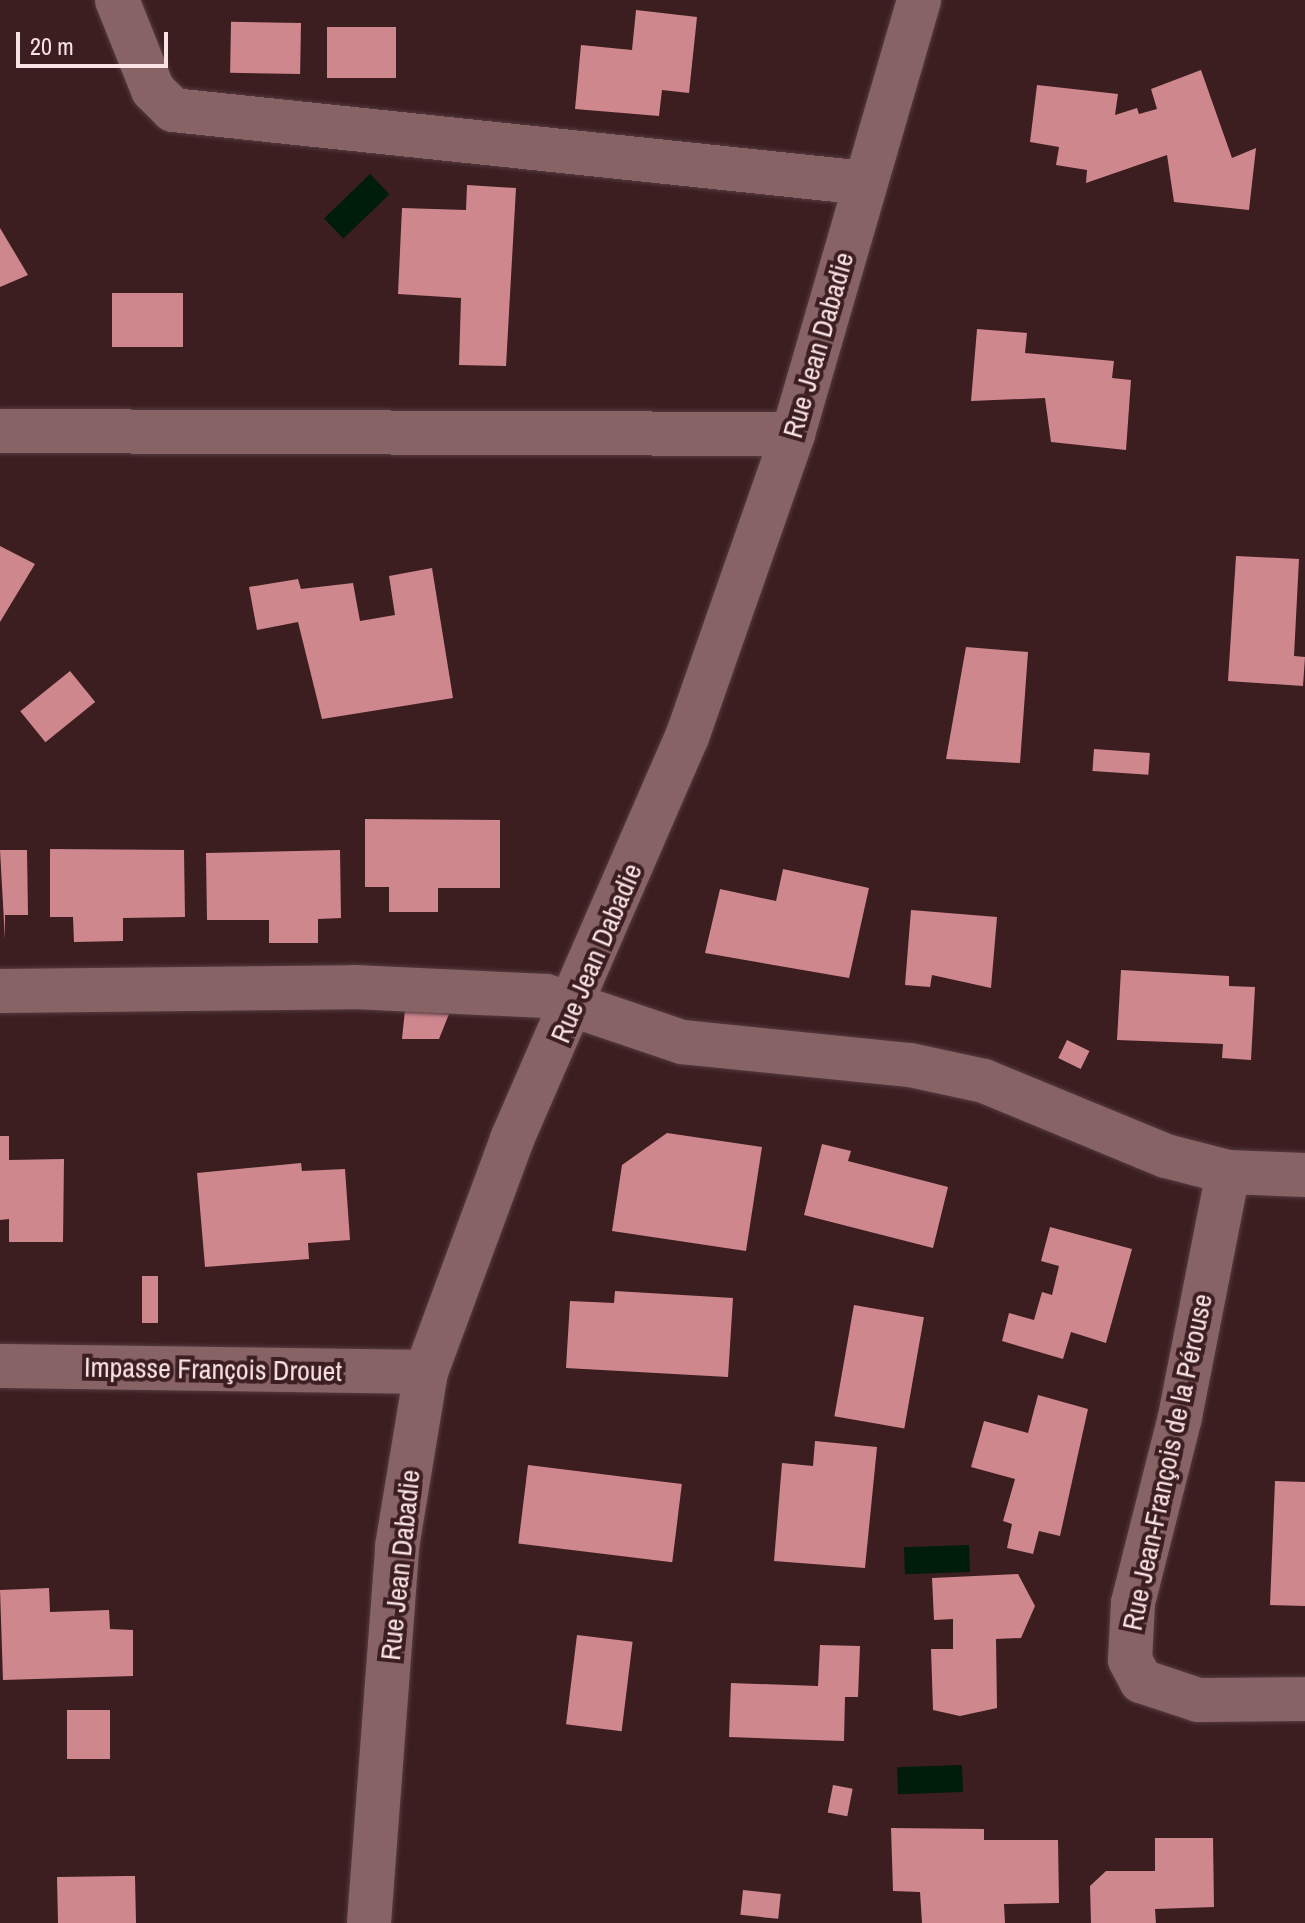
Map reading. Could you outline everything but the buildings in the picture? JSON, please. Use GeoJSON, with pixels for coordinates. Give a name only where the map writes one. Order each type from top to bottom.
{"type":"FeatureCollection","features":[{"type":"Feature","properties":{"kind":"street"},"geometry":{"type":"LineString","coordinates":[[117,0],[153,90],[173,110],[865,183]]}},
{"type":"Feature","properties":{"kind":"street","name":"Rue Jean Dabadie"},"geometry":{"type":"LineString","coordinates":[[369,1923],[397,1547],[426,1372],[512,1139],[575,1004],[687,737],[793,434],[919,0]]}},
{"type":"Feature","properties":{"kind":"street"},"geometry":{"type":"LineString","coordinates":[[0,431],[793,434]]}},
{"type":"Feature","properties":{"kind":"street"},"geometry":{"type":"LineString","coordinates":[[0,991],[354,987],[546,996],[682,1042],[910,1065],[984,1081],[1166,1156],[1228,1172],[1305,1175]]}},
{"type":"Feature","properties":{"kind":"street","name":"Rue Jean-François de la Pérouse"},"geometry":{"type":"LineString","coordinates":[[1228,1172],[1180,1417],[1133,1603],[1130,1660],[1141,1681],[1198,1700],[1305,1699]]}},
{"type":"Feature","properties":{"kind":"street","name":"Impasse François Drouet"},"geometry":{"type":"LineString","coordinates":[[0,1366],[426,1372]]}},
{"type":"Feature","properties":{"kind":"shaded area"},"geometry":{"type":"Polygon","coordinates":[[[370,174],[389,194],[343,239],[324,218],[370,174]]]}},
{"type":"Feature","properties":{"kind":"shaded area"},"geometry":{"type":"Polygon","coordinates":[[[969,1545],[970,1572],[905,1574],[904,1547],[969,1545]]]}},
{"type":"Feature","properties":{"kind":"shaded area"},"geometry":{"type":"Polygon","coordinates":[[[962,1765],[963,1792],[898,1794],[897,1767],[962,1765]]]}}]}
